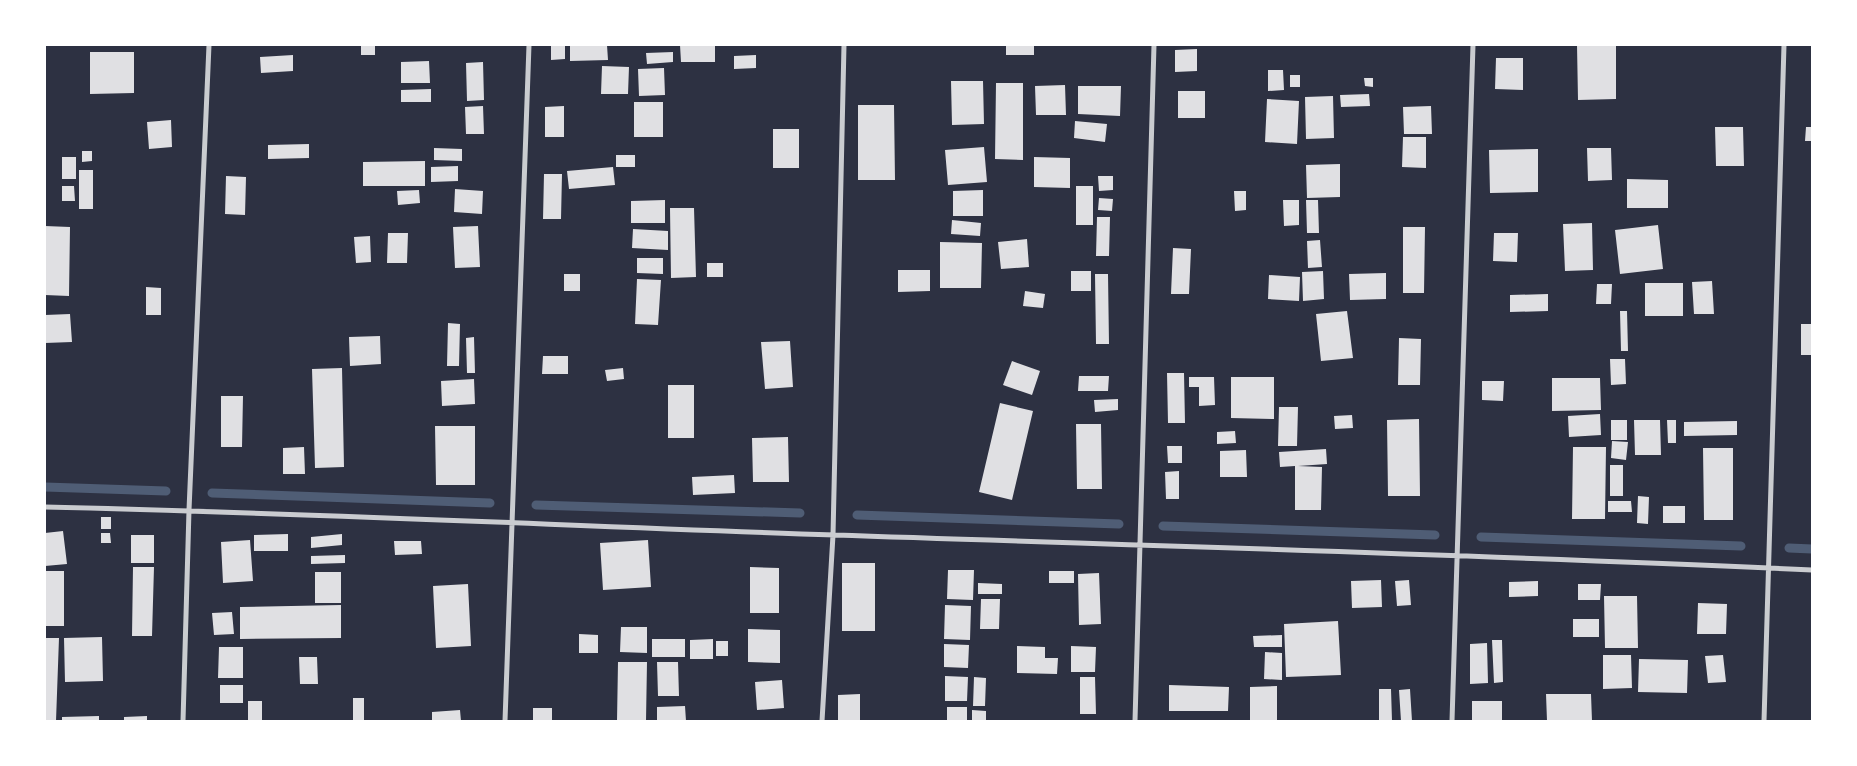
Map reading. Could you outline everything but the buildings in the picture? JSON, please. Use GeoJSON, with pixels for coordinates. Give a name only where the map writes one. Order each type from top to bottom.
{"type":"FeatureCollection","features":[{"type":"Feature","properties":{"kind":"street"},"geometry":{"type":"LineString","coordinates":[[183,721],[189,510],[209,45]]}},
{"type":"Feature","properties":{"kind":"street"},"geometry":{"type":"LineString","coordinates":[[506,721],[529,45]]}},
{"type":"Feature","properties":{"kind":"street"},"geometry":{"type":"LineString","coordinates":[[822,721],[833,535],[844,45]]}},
{"type":"Feature","properties":{"kind":"street"},"geometry":{"type":"LineString","coordinates":[[1135,721],[1154,45]]}},
{"type":"Feature","properties":{"kind":"street"},"geometry":{"type":"LineString","coordinates":[[1452,721],[1474,45]]}},
{"type":"Feature","properties":{"kind":"street"},"geometry":{"type":"LineString","coordinates":[[1764,721],[1784,45]]}},
{"type":"Feature","properties":{"kind":"street"},"geometry":{"type":"LineString","coordinates":[[45,507],[189,510],[833,535],[1457,555],[1812,570]]}},
{"type":"Feature","properties":{"kind":"waterway"},"geometry":{"type":"LineString","coordinates":[[45,487],[166,491]]}},
{"type":"Feature","properties":{"kind":"waterway"},"geometry":{"type":"LineString","coordinates":[[212,493],[490,503]]}},
{"type":"Feature","properties":{"kind":"waterway"},"geometry":{"type":"LineString","coordinates":[[536,505],[800,513]]}},
{"type":"Feature","properties":{"kind":"waterway"},"geometry":{"type":"LineString","coordinates":[[857,515],[1119,524]]}},
{"type":"Feature","properties":{"kind":"waterway"},"geometry":{"type":"LineString","coordinates":[[1163,526],[1435,535]]}},
{"type":"Feature","properties":{"kind":"waterway"},"geometry":{"type":"LineString","coordinates":[[1481,537],[1741,546]]}},
{"type":"Feature","properties":{"kind":"waterway"},"geometry":{"type":"LineString","coordinates":[[1789,548],[1812,549]]}}]}
